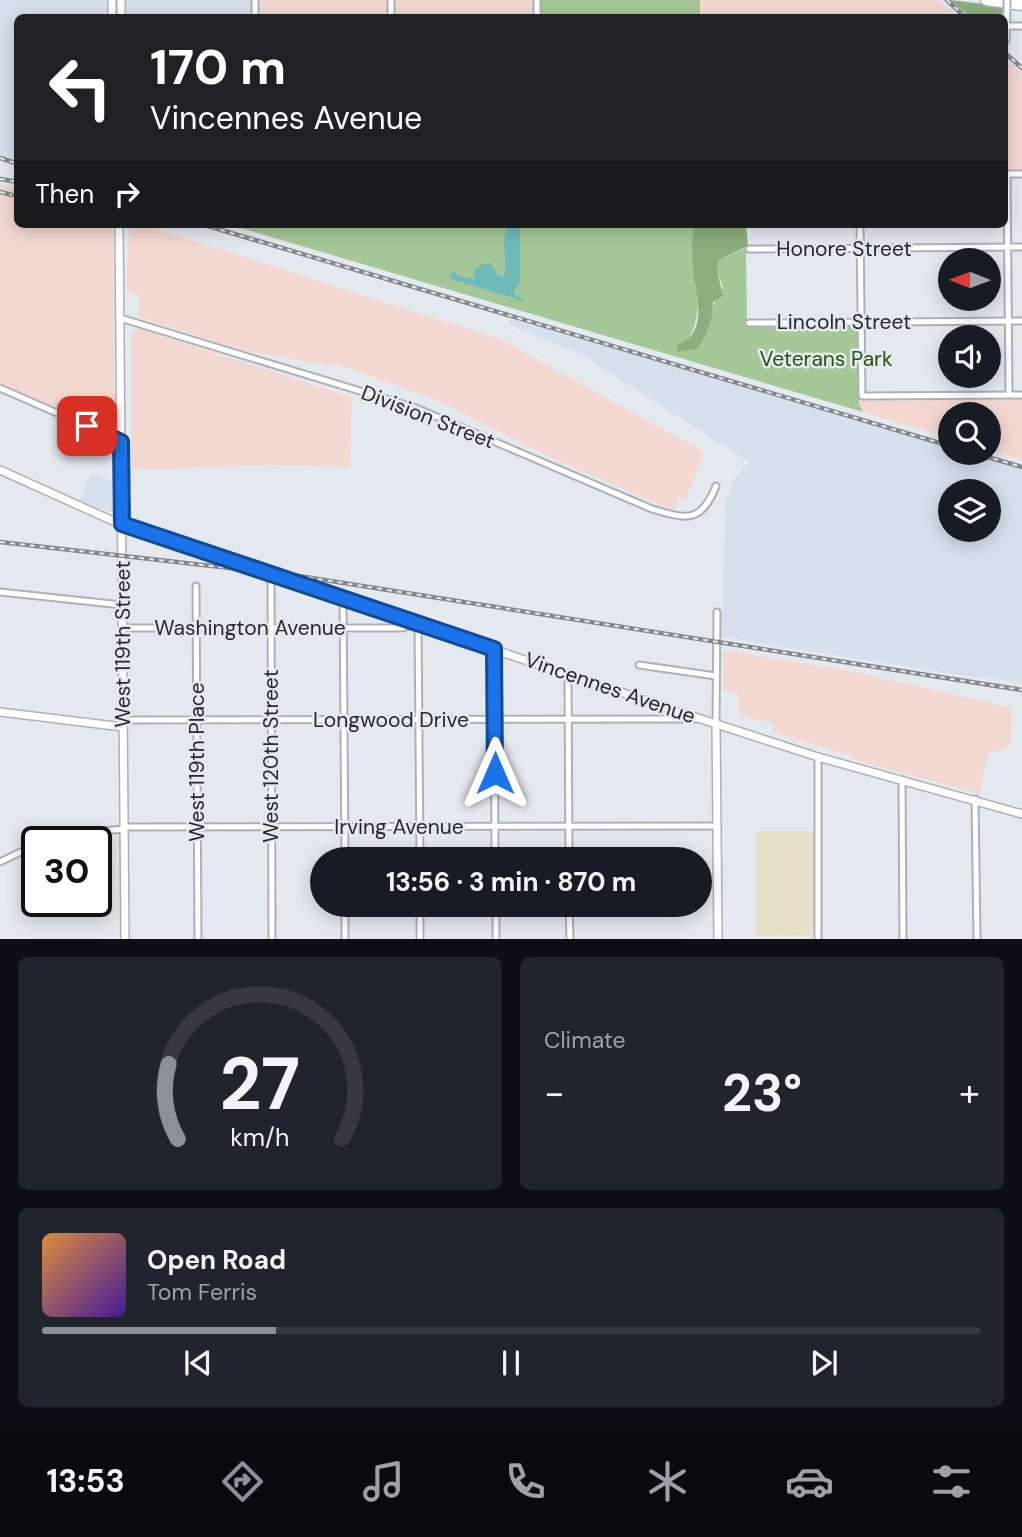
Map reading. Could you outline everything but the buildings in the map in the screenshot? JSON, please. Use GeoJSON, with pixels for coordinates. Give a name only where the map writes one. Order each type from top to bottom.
{"type":"FeatureCollection","features":[{"type":"Feature","properties":{"kind":"highway"},"geometry":{"type":"LineString","coordinates":[[986,0],[1022,5]]}},
{"type":"Feature","properties":{"kind":"street","name":"West 119th Street"},"geometry":{"type":"LineString","coordinates":[[119,228],[125,939]]}},
{"type":"Feature","properties":{"kind":"street"},"geometry":{"type":"LineString","coordinates":[[860,228],[862,396],[1022,394]]}},
{"type":"Feature","properties":{"kind":"street"},"geometry":{"type":"LineString","coordinates":[[1007,228],[1009,395]]}},
{"type":"Feature","properties":{"kind":"street","name":"Honore Street"},"geometry":{"type":"LineString","coordinates":[[749,249],[1022,247]]}},
{"type":"Feature","properties":{"kind":"street","name":"Division Street"},"geometry":{"type":"LineString","coordinates":[[120,318],[416,408],[652,509],[691,517],[701,512],[716,486]]}},
{"type":"Feature","properties":{"kind":"street","name":"Lincoln Street"},"geometry":{"type":"LineString","coordinates":[[750,323],[1022,321]]}},
{"type":"Feature","properties":{"kind":"street"},"geometry":{"type":"LineString","coordinates":[[0,388],[121,442]]}},
{"type":"Feature","properties":{"kind":"street","name":"Vincennes Avenue"},"geometry":{"type":"LineString","coordinates":[[0,470],[122,524],[418,624],[818,757],[1022,814]]}},
{"type":"Feature","properties":{"kind":"street","name":"West 120th Street"},"geometry":{"type":"LineString","coordinates":[[271,573],[272,939]]}},
{"type":"Feature","properties":{"kind":"street","name":"West 119th Place"},"geometry":{"type":"LineString","coordinates":[[196,586],[198,939]]}},
{"type":"Feature","properties":{"kind":"street"},"geometry":{"type":"LineString","coordinates":[[0,592],[122,605]]}},
{"type":"Feature","properties":{"kind":"street"},"geometry":{"type":"LineString","coordinates":[[343,598],[345,847]]}},
{"type":"Feature","properties":{"kind":"street"},"geometry":{"type":"LineString","coordinates":[[717,612],[718,939]]}},
{"type":"Feature","properties":{"kind":"street"},"geometry":{"type":"LineString","coordinates":[[418,624],[420,847]]}},
{"type":"Feature","properties":{"kind":"street","name":"Washington Avenue"},"geometry":{"type":"LineString","coordinates":[[122,628],[401,628],[418,624]]}},
{"type":"Feature","properties":{"kind":"street"},"geometry":{"type":"LineString","coordinates":[[494,649],[495,847]]}},
{"type":"Feature","properties":{"kind":"street"},"geometry":{"type":"LineString","coordinates":[[639,665],[716,676]]}},
{"type":"Feature","properties":{"kind":"street"},"geometry":{"type":"LineString","coordinates":[[568,674],[569,847]]}},
{"type":"Feature","properties":{"kind":"street"},"geometry":{"type":"LineString","coordinates":[[0,712],[123,724]]}},
{"type":"Feature","properties":{"kind":"street","name":"Longwood Drive"},"geometry":{"type":"LineString","coordinates":[[123,724],[197,719],[701,719]]}},
{"type":"Feature","properties":{"kind":"street"},"geometry":{"type":"LineString","coordinates":[[818,757],[818,939]]}},
{"type":"Feature","properties":{"kind":"street"},"geometry":{"type":"LineString","coordinates":[[902,780],[903,939]]}},
{"type":"Feature","properties":{"kind":"street"},"geometry":{"type":"LineString","coordinates":[[975,799],[977,939]]}},
{"type":"Feature","properties":{"kind":"street","name":"Irving Avenue"},"geometry":{"type":"LineString","coordinates":[[112,829],[717,826]]}},
{"type":"Feature","properties":{"kind":"street"},"geometry":{"type":"LineString","coordinates":[[0,862],[21,852]]}},
{"type":"Feature","properties":{"kind":"street"},"geometry":{"type":"LineString","coordinates":[[345,917],[345,939]]}},
{"type":"Feature","properties":{"kind":"street"},"geometry":{"type":"LineString","coordinates":[[420,917],[421,939]]}},
{"type":"Feature","properties":{"kind":"street"},"geometry":{"type":"LineString","coordinates":[[496,917],[496,939]]}},
{"type":"Feature","properties":{"kind":"street"},"geometry":{"type":"LineString","coordinates":[[569,917],[570,939]]}},
{"type":"Feature","properties":{"kind":"shaded area"},"geometry":{"type":"Polygon","coordinates":[[[0,0],[111,0],[112,14],[14,14],[14,160],[0,156],[0,0]]]}},
{"type":"Feature","properties":{"kind":"shaded area"},"geometry":{"type":"Polygon","coordinates":[[[125,0],[256,0],[256,14],[124,14],[125,0]]]}},
{"type":"Feature","properties":{"kind":"shaded area"},"geometry":{"type":"Polygon","coordinates":[[[256,0],[540,0],[541,14],[256,14],[256,0]]]}},
{"type":"Feature","properties":{"kind":"shaded area"},"geometry":{"type":"Polygon","coordinates":[[[700,0],[939,0],[955,14],[700,14],[700,0]]]}},
{"type":"Feature","properties":{"kind":"shaded area"},"geometry":{"type":"Polygon","coordinates":[[[1008,61],[1022,74],[1022,170],[1008,170],[1008,61]]]}},
{"type":"Feature","properties":{"kind":"shaded area"},"geometry":{"type":"Polygon","coordinates":[[[0,185],[14,186],[14,228],[113,228],[115,436],[0,386],[0,185]]]}},
{"type":"Feature","properties":{"kind":"shaded area"},"geometry":{"type":"Polygon","coordinates":[[[129,228],[154,228],[502,340],[704,452],[686,499],[679,497],[674,511],[552,458],[439,401],[348,368],[245,351],[138,317],[140,296],[127,292],[129,228]]]}},
{"type":"Feature","properties":{"kind":"shaded area"},"geometry":{"type":"Polygon","coordinates":[[[509,318],[938,444],[938,465],[1001,465],[1001,463],[1022,469],[1022,682],[959,675],[721,637],[726,502],[733,480],[749,462],[582,355],[508,324],[509,318]]]}},
{"type":"Feature","properties":{"kind":"shaded area"},"geometry":{"type":"Polygon","coordinates":[[[141,329],[352,397],[350,467],[269,465],[131,470],[131,332],[141,329]]]}},
{"type":"Feature","properties":{"kind":"shaded area"},"geometry":{"type":"Polygon","coordinates":[[[1022,398],[1022,460],[1001,454],[1001,402],[938,402],[938,434],[863,412],[859,399],[1022,398]]]}},
{"type":"Feature","properties":{"kind":"shaded area"},"geometry":{"type":"Polygon","coordinates":[[[92,473],[116,483],[113,512],[79,501],[92,473]]]}},
{"type":"Feature","properties":{"kind":"shaded area"},"geometry":{"type":"Polygon","coordinates":[[[723,650],[851,671],[1012,708],[1010,746],[987,755],[980,794],[852,759],[852,756],[772,732],[774,723],[739,717],[738,693],[723,690],[723,650]]]}},
{"type":"Feature","properties":{"kind":"shaded area"},"geometry":{"type":"Polygon","coordinates":[[[756,831],[815,831],[815,935],[756,936],[756,831]]]}},
{"type":"Feature","properties":{"kind":"green space"},"geometry":{"type":"Polygon","coordinates":[[[540,0],[700,0],[700,14],[541,14],[540,0]]]}},
{"type":"Feature","properties":{"kind":"green space"},"geometry":{"type":"Polygon","coordinates":[[[950,0],[1002,6],[1002,14],[966,14],[950,0]]]}},
{"type":"Feature","properties":{"kind":"green space","name":"Veterans Park"},"geometry":{"type":"Polygon","coordinates":[[[241,228],[694,228],[698,300],[697,315],[687,341],[703,340],[706,333],[716,300],[723,288],[717,270],[719,260],[746,248],[747,327],[858,326],[859,403],[863,412],[241,228]]]}},
{"type":"Feature","properties":{"kind":"green space"},"geometry":{"type":"Polygon","coordinates":[[[694,228],[746,228],[748,246],[719,260],[717,270],[723,296],[713,302],[706,333],[697,349],[676,352],[678,344],[688,339],[697,322],[694,228]]]}},
{"type":"Feature","properties":{"kind":"water"},"geometry":{"type":"Polygon","coordinates":[[[507,228],[520,228],[520,282],[513,293],[526,302],[448,278],[453,271],[459,276],[475,279],[474,270],[484,263],[491,264],[498,275],[504,276],[507,228]]]}},
{"type":"Feature","properties":{"kind":"railway"},"geometry":{"type":"LineString","coordinates":[[947,0],[962,14]]}},
{"type":"Feature","properties":{"kind":"railway"},"geometry":{"type":"LineString","coordinates":[[1008,56],[1022,68]]}},
{"type":"Feature","properties":{"kind":"railway"},"geometry":{"type":"LineString","coordinates":[[0,158],[14,163]]}},
{"type":"Feature","properties":{"kind":"railway"},"geometry":{"type":"LineString","coordinates":[[0,179],[14,181]]}},
{"type":"Feature","properties":{"kind":"railway"},"geometry":{"type":"LineString","coordinates":[[0,192],[12,195]]}},
{"type":"Feature","properties":{"kind":"railway"},"geometry":{"type":"LineString","coordinates":[[214,228],[938,442]]}},
{"type":"Feature","properties":{"kind":"railway"},"geometry":{"type":"LineString","coordinates":[[1001,461],[1022,467]]}},
{"type":"Feature","properties":{"kind":"railway"},"geometry":{"type":"LineString","coordinates":[[0,542],[299,576],[1022,690]]}},
{"type":"Feature","properties":{"kind":"route"},"geometry":{"type":"LineString","coordinates":[[87,426],[121,442],[122,524],[494,649],[495,773]]}}]}
